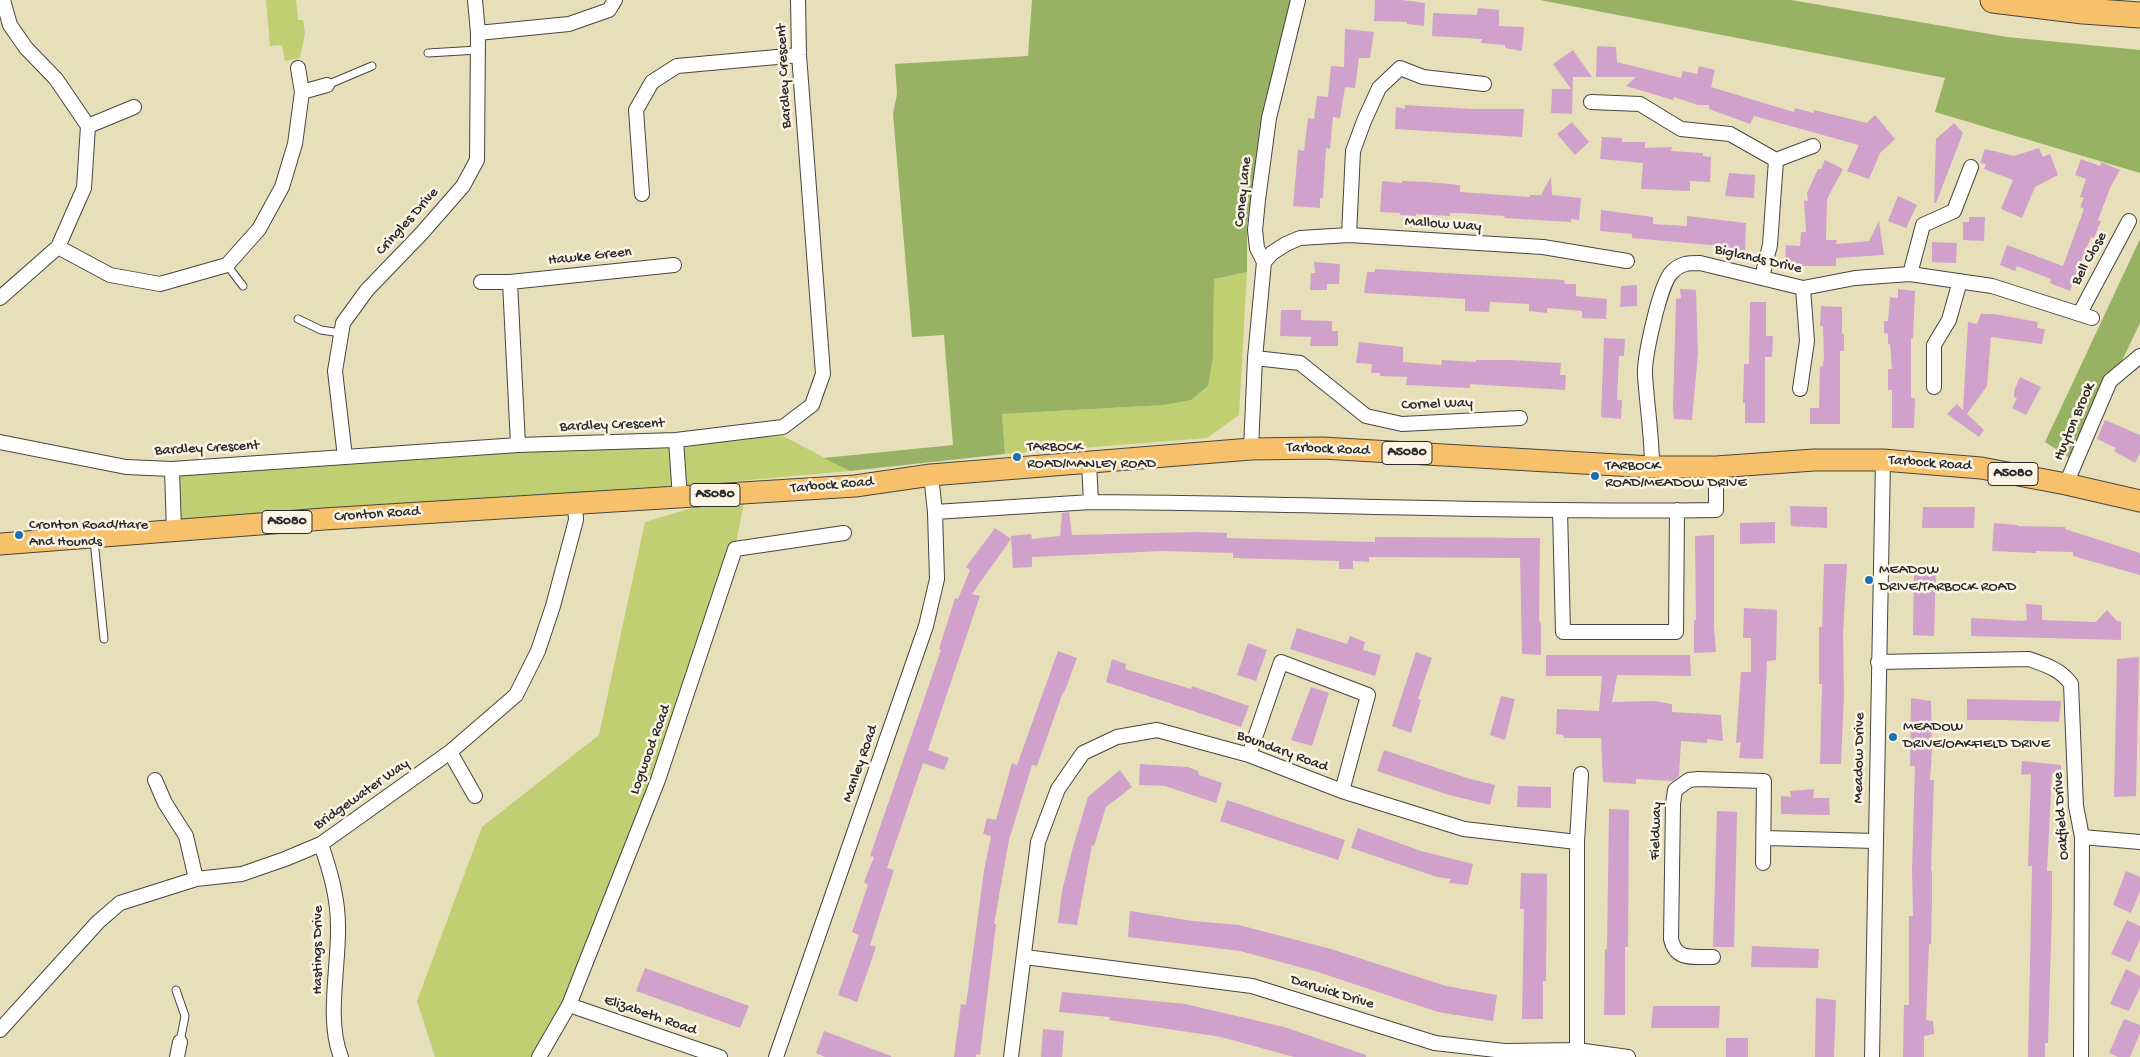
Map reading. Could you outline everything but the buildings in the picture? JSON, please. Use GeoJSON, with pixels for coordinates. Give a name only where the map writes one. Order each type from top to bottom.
{"type":"FeatureCollection","features":[{"type":"Feature","properties":{"kind":"highway"},"geometry":{"type":"LineString","coordinates":[[1993,0],[2140,16]]}},
{"type":"Feature","properties":{"kind":"main road","name":"Tarbock Road"},"geometry":{"type":"LineString","coordinates":[[575,503],[855,486],[931,475],[1251,449],[1322,448],[1652,467],[1716,467],[1814,460],[1883,460],[1981,468],[2066,484],[2140,501]]}},
{"type":"Feature","properties":{"kind":"main road","name":"Cronton Road"},"geometry":{"type":"LineString","coordinates":[[0,544],[324,519],[575,503]]}},
{"type":"Feature","properties":{"kind":"street"},"geometry":{"type":"LineString","coordinates":[[0,298],[58,246],[84,188],[88,126],[56,79],[26,48],[10,25],[3,0]]}},
{"type":"Feature","properties":{"kind":"street","name":"Cringles Drive"},"geometry":{"type":"LineString","coordinates":[[345,457],[335,371],[343,323],[367,290],[421,234],[463,186],[477,160],[478,33],[475,0]]}},
{"type":"Feature","properties":{"kind":"street"},"geometry":{"type":"LineString","coordinates":[[478,33],[569,24],[609,10],[615,0]]}},
{"type":"Feature","properties":{"kind":"street","name":"Bardley Crescent"},"geometry":{"type":"LineString","coordinates":[[0,442],[126,467],[172,469],[518,445],[676,440],[783,427],[812,405],[823,374],[799,55],[798,0]]}},
{"type":"Feature","properties":{"kind":"street","name":"Coney Lane"},"geometry":{"type":"LineString","coordinates":[[1251,449],[1255,358],[1264,262],[1257,248],[1255,230],[1258,200],[1269,118],[1298,0]]}},
{"type":"Feature","properties":{"kind":"street"},"geometry":{"type":"LineString","coordinates":[[642,194],[636,110],[652,82],[677,66],[799,55]]}},
{"type":"Feature","properties":{"kind":"street"},"geometry":{"type":"LineString","coordinates":[[58,246],[110,275],[160,284],[227,265],[259,229],[282,187],[295,144],[302,92],[298,68]]}},
{"type":"Feature","properties":{"kind":"street"},"geometry":{"type":"LineString","coordinates":[[1349,235],[1353,151],[1379,88],[1400,68],[1423,77],[1484,84]]}},
{"type":"Feature","properties":{"kind":"street"},"geometry":{"type":"LineString","coordinates":[[302,92],[328,85]]}},
{"type":"Feature","properties":{"kind":"street"},"geometry":{"type":"LineString","coordinates":[[1592,102],[1640,104],[1681,129],[1730,134],[1776,160]]}},
{"type":"Feature","properties":{"kind":"street"},"geometry":{"type":"LineString","coordinates":[[88,126],[134,107]]}},
{"type":"Feature","properties":{"kind":"street"},"geometry":{"type":"LineString","coordinates":[[1776,160],[1813,146]]}},
{"type":"Feature","properties":{"kind":"street"},"geometry":{"type":"LineString","coordinates":[[1762,277],[1770,245],[1776,160]]}},
{"type":"Feature","properties":{"kind":"street"},"geometry":{"type":"LineString","coordinates":[[1910,274],[1923,225],[1954,211],[1971,167]]}},
{"type":"Feature","properties":{"kind":"street","name":"Bell Close"},"geometry":{"type":"LineString","coordinates":[[2086,315],[2129,222]]}},
{"type":"Feature","properties":{"kind":"street","name":"Mallow Way"},"geometry":{"type":"LineString","coordinates":[[1264,262],[1272,253],[1300,238],[1349,235],[1543,247],[1628,262]]}},
{"type":"Feature","properties":{"kind":"street","name":"Biglands Drive"},"geometry":{"type":"LineString","coordinates":[[1652,467],[1652,440],[1645,373],[1650,340],[1664,287],[1670,273],[1684,263],[1700,263],[1803,288],[1855,278],[1910,274],[1992,286],[2086,315]]}},
{"type":"Feature","properties":{"kind":"street","name":"Hawke Green"},"geometry":{"type":"LineString","coordinates":[[481,282],[510,282],[674,265]]}},
{"type":"Feature","properties":{"kind":"street"},"geometry":{"type":"LineString","coordinates":[[1934,387],[1934,346],[1949,320],[1960,281]]}},
{"type":"Feature","properties":{"kind":"street"},"geometry":{"type":"LineString","coordinates":[[510,282],[518,445]]}},
{"type":"Feature","properties":{"kind":"street"},"geometry":{"type":"LineString","coordinates":[[1800,389],[1807,341],[1803,288]]}},
{"type":"Feature","properties":{"kind":"street","name":"Huyton Brook"},"geometry":{"type":"LineString","coordinates":[[2066,484],[2110,380],[2140,356]]}},
{"type":"Feature","properties":{"kind":"street","name":"Cornel Way"},"geometry":{"type":"LineString","coordinates":[[1255,358],[1300,363],[1366,416],[1402,424],[1520,418]]}},
{"type":"Feature","properties":{"kind":"street"},"geometry":{"type":"LineString","coordinates":[[676,440],[680,498]]}},
{"type":"Feature","properties":{"kind":"street","name":"Meadow Drive"},"geometry":{"type":"LineString","coordinates":[[1872,1057],[1883,460]]}},
{"type":"Feature","properties":{"kind":"street"},"geometry":{"type":"LineString","coordinates":[[1089,462],[1091,502]]}},
{"type":"Feature","properties":{"kind":"street"},"geometry":{"type":"LineString","coordinates":[[935,512],[1091,502],[1251,503],[1560,510],[1716,510],[1716,467]]}},
{"type":"Feature","properties":{"kind":"street"},"geometry":{"type":"LineString","coordinates":[[172,469],[174,531]]}},
{"type":"Feature","properties":{"kind":"street","name":"Manley Road"},"geometry":{"type":"LineString","coordinates":[[776,1057],[926,626],[938,579],[935,512],[931,475]]}},
{"type":"Feature","properties":{"kind":"street","name":"Bridgewater Way"},"geometry":{"type":"LineString","coordinates":[[0,1030],[98,922],[120,903],[196,879],[242,874],[322,844],[450,752],[516,695],[538,651],[553,606],[576,520],[575,503]]}},
{"type":"Feature","properties":{"kind":"street"},"geometry":{"type":"LineString","coordinates":[[1560,510],[1563,632],[1676,632],[1676,510]]}},
{"type":"Feature","properties":{"kind":"street","name":"Logwood Road"},"geometry":{"type":"LineString","coordinates":[[539,1057],[570,1005],[658,780],[735,549],[844,533]]}},
{"type":"Feature","properties":{"kind":"street","name":"Oakfield Drive"},"geometry":{"type":"LineString","coordinates":[[1878,662],[2029,659],[2051,666],[2064,674],[2071,684],[2076,806],[2082,837],[2081,1057]]}},
{"type":"Feature","properties":{"kind":"street"},"geometry":{"type":"LineString","coordinates":[[1249,755],[1281,662],[1368,695],[1342,790]]}},
{"type":"Feature","properties":{"kind":"street","name":"Boundary Road"},"geometry":{"type":"LineString","coordinates":[[1011,1057],[1038,842],[1058,789],[1083,753],[1117,737],[1157,730],[1249,755],[1342,790],[1464,829],[1577,842]]}},
{"type":"Feature","properties":{"kind":"street"},"geometry":{"type":"LineString","coordinates":[[450,752],[475,796]]}},
{"type":"Feature","properties":{"kind":"street"},"geometry":{"type":"LineString","coordinates":[[1577,1050],[1577,842],[1581,774]]}},
{"type":"Feature","properties":{"kind":"street","name":"Fieldway"},"geometry":{"type":"LineString","coordinates":[[1713,956],[1683,956],[1677,953],[1671,939],[1673,804],[1675,790],[1689,780],[1698,779],[1764,781],[1765,838],[1763,863]]}},
{"type":"Feature","properties":{"kind":"street"},"geometry":{"type":"LineString","coordinates":[[155,780],[165,803],[186,836],[196,879]]}},
{"type":"Feature","properties":{"kind":"street"},"geometry":{"type":"LineString","coordinates":[[2082,837],[2140,842]]}},
{"type":"Feature","properties":{"kind":"street"},"geometry":{"type":"LineString","coordinates":[[1765,838],[1875,841]]}},
{"type":"Feature","properties":{"kind":"street","name":"Hastings Drive"},"geometry":{"type":"LineString","coordinates":[[322,844],[336,889],[338,926],[336,1044],[341,1057]]}},
{"type":"Feature","properties":{"kind":"street","name":"Darwick Drive"},"geometry":{"type":"LineString","coordinates":[[1025,957],[1252,986],[1435,1043],[1504,1051],[1577,1050],[1628,1057]]}},
{"type":"Feature","properties":{"kind":"street","name":"Elizabeth Road"},"geometry":{"type":"LineString","coordinates":[[570,1005],[720,1057]]}},
{"type":"Feature","properties":{"kind":"street"},"geometry":{"type":"LineString","coordinates":[[177,1057],[180,1042]]}},
{"type":"Feature","properties":{"kind":"lane"},"geometry":{"type":"LineString","coordinates":[[428,53],[478,50]]}},
{"type":"Feature","properties":{"kind":"lane"},"geometry":{"type":"LineString","coordinates":[[328,85],[372,66]]}},
{"type":"Feature","properties":{"kind":"lane"},"geometry":{"type":"LineString","coordinates":[[227,265],[243,286]]}},
{"type":"Feature","properties":{"kind":"lane"},"geometry":{"type":"LineString","coordinates":[[298,319],[321,330],[341,333]]}},
{"type":"Feature","properties":{"kind":"lane"},"geometry":{"type":"LineString","coordinates":[[94,537],[104,639]]}},
{"type":"Feature","properties":{"kind":"lane"},"geometry":{"type":"LineString","coordinates":[[176,990],[185,1016],[180,1042]]}},
{"type":"Feature","properties":{"kind":"green space"},"geometry":{"type":"Polygon","coordinates":[[[266,0],[296,0],[298,20],[303,20],[305,33],[300,58],[285,61],[282,45],[270,46],[266,0]]]}},
{"type":"Feature","properties":{"kind":"green space"},"geometry":{"type":"Polygon","coordinates":[[[1032,0],[1292,0],[1264,115],[1247,225],[1247,272],[1214,279],[1213,358],[1208,386],[1191,400],[1164,405],[1002,414],[1005,454],[850,471],[824,458],[953,445],[944,335],[912,337],[893,114],[897,94],[895,64],[1028,56],[1032,0]]]}},
{"type":"Feature","properties":{"kind":"green space"},"geometry":{"type":"Polygon","coordinates":[[[1540,0],[1791,0],[2007,37],[2140,50],[2140,173],[1935,112],[1945,78],[1540,0]]]}},
{"type":"Feature","properties":{"kind":"green space"},"geometry":{"type":"Polygon","coordinates":[[[2140,239],[2140,323],[2074,461],[2045,442],[2140,239]]]}},
{"type":"Feature","properties":{"kind":"green space"},"geometry":{"type":"Polygon","coordinates":[[[1247,272],[1239,415],[1207,438],[1005,454],[1002,414],[1164,405],[1191,400],[1208,386],[1213,358],[1214,279],[1247,272]]]}},
{"type":"Feature","properties":{"kind":"green space"},"geometry":{"type":"Polygon","coordinates":[[[783,436],[850,471],[174,531],[172,469],[783,436]]]}},
{"type":"Feature","properties":{"kind":"green space"},"geometry":{"type":"Polygon","coordinates":[[[746,492],[735,549],[569,1005],[536,1057],[435,1057],[417,1001],[482,827],[599,735],[645,522],[746,492]]]}},
{"type":"Feature","properties":{"kind":"place","name":"TARBOCK ROAD/MANLEY ROAD"},"geometry":{"type":"Point","coordinates":[1017,457]}},
{"type":"Feature","properties":{"kind":"place","name":"TARBOCK ROAD/MEADOW DRIVE"},"geometry":{"type":"Point","coordinates":[1595,476]}},
{"type":"Feature","properties":{"kind":"place","name":"Cronton Road/Hare And Hounds"},"geometry":{"type":"Point","coordinates":[19,535]}},
{"type":"Feature","properties":{"kind":"place","name":"MEADOW DRIVE/TARBOCK ROAD"},"geometry":{"type":"Point","coordinates":[1869,580]}},
{"type":"Feature","properties":{"kind":"place","name":"MEADOW DRIVE/OAKFIELD DRIVE"},"geometry":{"type":"Point","coordinates":[1893,737]}}]}
